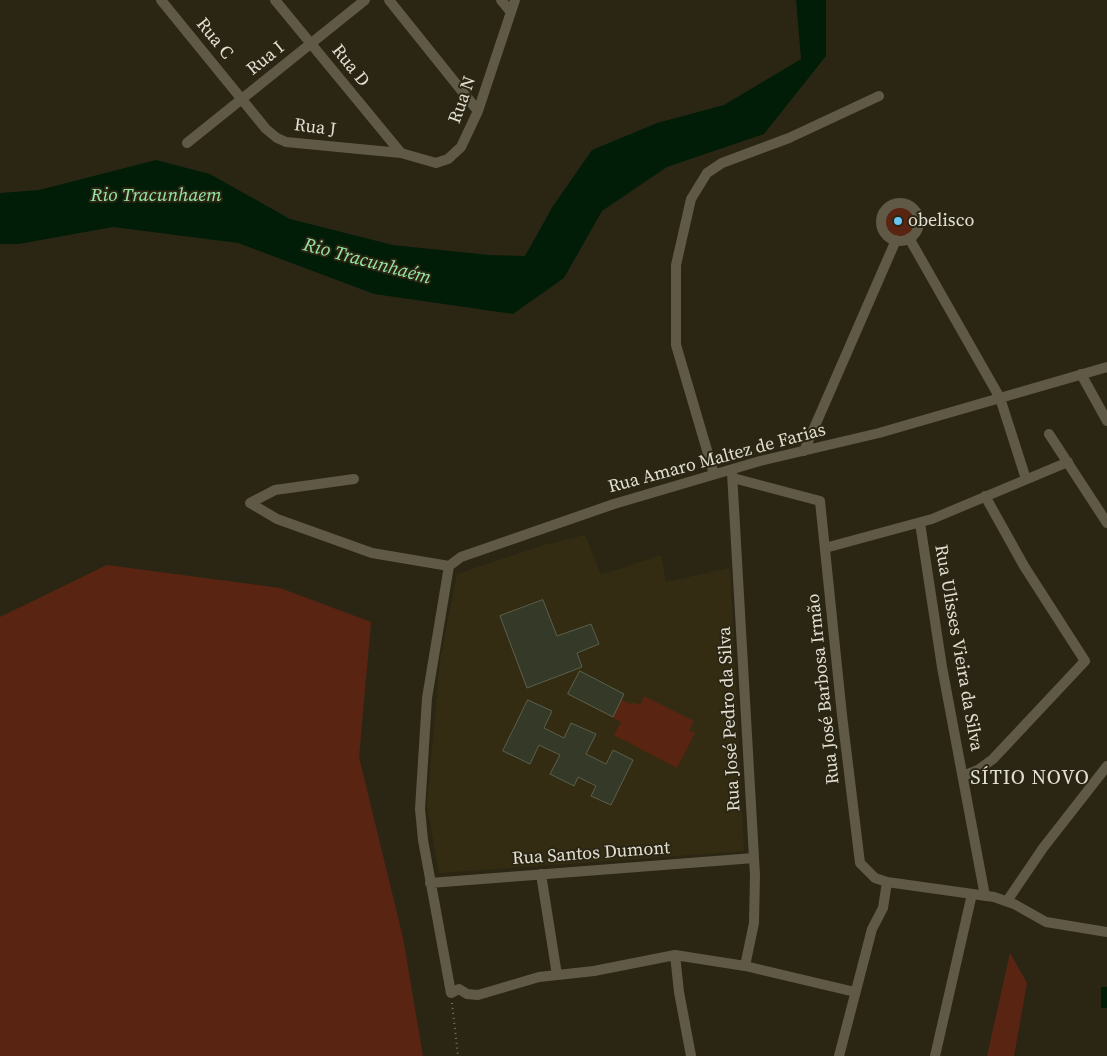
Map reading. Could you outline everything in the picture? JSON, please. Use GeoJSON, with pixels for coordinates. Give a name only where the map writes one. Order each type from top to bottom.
{"type":"FeatureCollection","features":[{"type":"Feature","properties":{"kind":"street","name":"Rua C"},"geometry":{"type":"LineString","coordinates":[[161,0],[242,99]]}},
{"type":"Feature","properties":{"kind":"street","name":"Rua D"},"geometry":{"type":"LineString","coordinates":[[275,0],[401,153]]}},
{"type":"Feature","properties":{"kind":"street","name":"Rua I"},"geometry":{"type":"LineString","coordinates":[[188,143],[364,0]]}},
{"type":"Feature","properties":{"kind":"street"},"geometry":{"type":"LineString","coordinates":[[389,0],[478,111]]}},
{"type":"Feature","properties":{"kind":"street"},"geometry":{"type":"LineString","coordinates":[[500,0],[510,11]]}},
{"type":"Feature","properties":{"kind":"street","name":"Rua N"},"geometry":{"type":"LineString","coordinates":[[401,153],[436,163],[448,159],[461,147],[478,111],[515,0]]}},
{"type":"Feature","properties":{"kind":"street"},"geometry":{"type":"LineString","coordinates":[[714,474],[676,345],[676,265],[691,199],[707,173],[722,163],[788,138],[879,96]]}},
{"type":"Feature","properties":{"kind":"street","name":"Rua J"},"geometry":{"type":"LineString","coordinates":[[242,99],[271,134],[286,142],[401,153]]}},
{"type":"Feature","properties":{"kind":"street"},"geometry":{"type":"LineString","coordinates":[[902,203],[913,208],[918,219],[917,230],[908,238],[896,240],[885,234],[881,221],[886,210],[902,203]]}},
{"type":"Feature","properties":{"kind":"street"},"geometry":{"type":"LineString","coordinates":[[908,238],[1000,398],[1026,479]]}},
{"type":"Feature","properties":{"kind":"street"},"geometry":{"type":"LineString","coordinates":[[804,451],[896,240]]}},
{"type":"Feature","properties":{"kind":"street","name":"Rua Amaro Maltez de Farias"},"geometry":{"type":"LineString","coordinates":[[449,566],[461,557],[714,474],[732,474],[804,451],[879,433],[1107,366]]}},
{"type":"Feature","properties":{"kind":"street"},"geometry":{"type":"LineString","coordinates":[[1081,374],[1107,420]]}},
{"type":"Feature","properties":{"kind":"street"},"geometry":{"type":"LineString","coordinates":[[1050,434],[1107,523]]}},
{"type":"Feature","properties":{"kind":"street"},"geometry":{"type":"LineString","coordinates":[[826,548],[920,523],[1068,462]]}},
{"type":"Feature","properties":{"kind":"street","name":"Rua José Barbosa Irmão"},"geometry":{"type":"LineString","coordinates":[[732,474],[820,501],[860,863],[875,878],[888,882]]}},
{"type":"Feature","properties":{"kind":"street","name":"Rua José Pedro da Silva"},"geometry":{"type":"LineString","coordinates":[[732,474],[754,858],[754,923],[745,966]]}},
{"type":"Feature","properties":{"kind":"street"},"geometry":{"type":"LineString","coordinates":[[354,479],[275,490],[250,503],[277,519],[372,553],[449,566],[427,698],[420,800],[423,840],[451,993],[460,989],[467,994],[478,995],[539,977],[675,956],[745,966],[855,992]]}},
{"type":"Feature","properties":{"kind":"street"},"geometry":{"type":"LineString","coordinates":[[963,776],[978,770],[993,759],[1085,661],[1024,566],[985,496]]}},
{"type":"Feature","properties":{"kind":"street","name":"Rua Ulisses Vieira da Silva"},"geometry":{"type":"LineString","coordinates":[[920,523],[942,666],[963,776],[990,897]]}},
{"type":"Feature","properties":{"kind":"street"},"geometry":{"type":"LineString","coordinates":[[1007,901],[1043,848],[1107,766]]}},
{"type":"Feature","properties":{"kind":"street","name":"Rua Santos Dumont"},"geometry":{"type":"LineString","coordinates":[[430,883],[754,858]]}},
{"type":"Feature","properties":{"kind":"street"},"geometry":{"type":"LineString","coordinates":[[541,874],[557,975]]}},
{"type":"Feature","properties":{"kind":"street"},"geometry":{"type":"LineString","coordinates":[[839,1056],[872,929],[882,908],[888,882],[990,897],[1007,901],[1046,922],[1107,932]]}},
{"type":"Feature","properties":{"kind":"street"},"geometry":{"type":"LineString","coordinates":[[935,1056],[972,894]]}},
{"type":"Feature","properties":{"kind":"street"},"geometry":{"type":"LineString","coordinates":[[675,956],[691,1056]]}},
{"type":"Feature","properties":{"kind":"path"},"geometry":{"type":"LineString","coordinates":[[451,993],[458,1056]]}},
{"type":"Feature","properties":{"kind":"shaded area"},"geometry":{"type":"Polygon","coordinates":[[[900,203],[913,209],[919,222],[913,235],[900,241],[887,235],[881,222],[887,209],[900,203]]]}},
{"type":"Feature","properties":{"kind":"shaded area"},"geometry":{"type":"Polygon","coordinates":[[[585,535],[601,575],[661,555],[666,582],[730,568],[744,851],[439,873],[427,806],[440,661],[457,574],[544,545],[585,535]]]}},
{"type":"Feature","properties":{"kind":"shaded area"},"geometry":{"type":"Polygon","coordinates":[[[107,565],[280,588],[371,622],[359,757],[403,938],[423,1056],[0,1056],[0,617],[107,565]]]}},
{"type":"Feature","properties":{"kind":"shaded area"},"geometry":{"type":"Polygon","coordinates":[[[580,671],[624,694],[622,700],[632,705],[633,702],[640,705],[644,696],[694,721],[689,730],[695,733],[677,768],[614,735],[621,722],[568,694],[580,671]]]}},
{"type":"Feature","properties":{"kind":"shaded area"},"geometry":{"type":"Polygon","coordinates":[[[1010,953],[1027,983],[1014,1056],[987,1056],[1010,953]]]}},
{"type":"Feature","properties":{"kind":"water","name":"Rio Tracunhaem"},"geometry":{"type":"Polygon","coordinates":[[[796,0],[826,0],[826,56],[764,134],[667,167],[602,211],[564,278],[513,314],[374,294],[238,243],[113,227],[19,244],[0,244],[0,193],[39,190],[156,160],[210,174],[290,219],[393,245],[489,255],[525,256],[553,206],[592,150],[657,123],[724,105],[801,59],[796,0]]]}},
{"type":"Feature","properties":{"kind":"water"},"geometry":{"type":"Polygon","coordinates":[[[1101,987],[1107,987],[1107,1008],[1101,1008],[1101,987]]]}},
{"type":"Feature","properties":{"kind":"building"},"geometry":{"type":"Polygon","coordinates":[[[543,600],[557,636],[591,624],[599,644],[577,653],[582,667],[527,688],[500,616],[543,600]]]}},
{"type":"Feature","properties":{"kind":"building"},"geometry":{"type":"Polygon","coordinates":[[[580,671],[624,694],[613,717],[568,694],[580,671]]]}},
{"type":"Feature","properties":{"kind":"building"},"geometry":{"type":"Polygon","coordinates":[[[528,700],[552,711],[544,728],[564,738],[571,723],[596,734],[586,754],[606,764],[613,750],[633,760],[611,805],[591,796],[596,786],[578,777],[574,786],[550,774],[560,755],[539,745],[530,764],[503,751],[528,700]]]}},
{"type":"Feature","properties":{"kind":"place","name":"obelisco"},"geometry":{"type":"Point","coordinates":[898,221]}},
{"type":"Feature","properties":{"kind":"district","name":"SÍTIO NOVO"},"geometry":{"type":"Point","coordinates":[1030,779]}},
{"type":"Feature","properties":{"kind":"water label","name":"Rio Tracunhaém"},"geometry":{"type":"Point","coordinates":[367,262]}}]}
